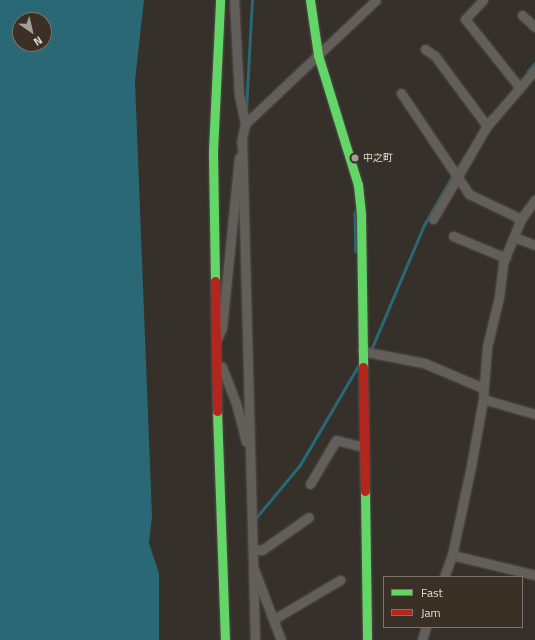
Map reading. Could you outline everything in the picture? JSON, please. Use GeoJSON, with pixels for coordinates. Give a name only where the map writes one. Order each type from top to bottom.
{"type":"FeatureCollection","features":[{"type":"Feature","properties":{"kind":"street"},"geometry":{"type":"LineString","coordinates":[[220,0],[213,151],[216,339],[218,366],[219,505],[225,640]]}},
{"type":"Feature","properties":{"kind":"street"},"geometry":{"type":"LineString","coordinates":[[216,339],[222,328],[242,138],[245,124],[239,95],[234,0]]}},
{"type":"Feature","properties":{"kind":"street"},"geometry":{"type":"LineString","coordinates":[[310,0],[313,30],[318,54],[358,185],[361,214],[367,640]]}},
{"type":"Feature","properties":{"kind":"street"},"geometry":{"type":"LineString","coordinates":[[245,124],[376,0]]}},
{"type":"Feature","properties":{"kind":"street"},"geometry":{"type":"LineString","coordinates":[[484,0],[465,19],[518,85]]}},
{"type":"Feature","properties":{"kind":"street"},"geometry":{"type":"LineString","coordinates":[[522,15],[535,27]]}},
{"type":"Feature","properties":{"kind":"street"},"geometry":{"type":"LineString","coordinates":[[425,49],[435,56],[485,123]]}},
{"type":"Feature","properties":{"kind":"street"},"geometry":{"type":"LineString","coordinates":[[433,219],[485,123],[518,85],[535,70]]}},
{"type":"Feature","properties":{"kind":"street"},"geometry":{"type":"LineString","coordinates":[[401,92],[455,176],[469,194],[521,220]]}},
{"type":"Feature","properties":{"kind":"street"},"geometry":{"type":"LineString","coordinates":[[242,138],[250,455],[255,549],[252,566],[255,640]]}},
{"type":"Feature","properties":{"kind":"street"},"geometry":{"type":"LineString","coordinates":[[444,576],[452,555],[483,399],[487,347],[506,258],[521,220],[535,200]]}},
{"type":"Feature","properties":{"kind":"street"},"geometry":{"type":"LineString","coordinates":[[453,236],[506,258]]}},
{"type":"Feature","properties":{"kind":"street"},"geometry":{"type":"LineString","coordinates":[[514,238],[535,245]]}},
{"type":"Feature","properties":{"kind":"street"},"geometry":{"type":"LineString","coordinates":[[362,350],[424,363],[483,388]]}},
{"type":"Feature","properties":{"kind":"street"},"geometry":{"type":"LineString","coordinates":[[218,366],[222,367],[236,403],[250,455]]}},
{"type":"Feature","properties":{"kind":"street"},"geometry":{"type":"LineString","coordinates":[[483,399],[535,414]]}},
{"type":"Feature","properties":{"kind":"street"},"geometry":{"type":"LineString","coordinates":[[310,484],[336,440],[364,447]]}},
{"type":"Feature","properties":{"kind":"street"},"geometry":{"type":"LineString","coordinates":[[255,549],[262,550],[309,518]]}},
{"type":"Feature","properties":{"kind":"street"},"geometry":{"type":"LineString","coordinates":[[452,555],[535,576]]}},
{"type":"Feature","properties":{"kind":"street"},"geometry":{"type":"LineString","coordinates":[[252,566],[281,640]]}},
{"type":"Feature","properties":{"kind":"street"},"geometry":{"type":"LineString","coordinates":[[274,619],[340,580]]}},
{"type":"Feature","properties":{"kind":"street"},"geometry":{"type":"LineString","coordinates":[[422,640],[426,628]]}},
{"type":"Feature","properties":{"kind":"water"},"geometry":{"type":"Polygon","coordinates":[[[0,0],[144,0],[135,81],[152,516],[149,543],[159,573],[159,640],[0,640],[0,0]]]}},
{"type":"Feature","properties":{"kind":"waterway"},"geometry":{"type":"LineString","coordinates":[[246,110],[252,0]]}},
{"type":"Feature","properties":{"kind":"waterway"},"geometry":{"type":"LineString","coordinates":[[527,72],[535,63]]}},
{"type":"Feature","properties":{"kind":"waterway"},"geometry":{"type":"LineString","coordinates":[[456,171],[490,116]]}},
{"type":"Feature","properties":{"kind":"waterway"},"geometry":{"type":"LineString","coordinates":[[371,350],[424,225],[453,175]]}},
{"type":"Feature","properties":{"kind":"waterway"},"geometry":{"type":"LineString","coordinates":[[355,212],[356,251]]}},
{"type":"Feature","properties":{"kind":"waterway"},"geometry":{"type":"LineString","coordinates":[[255,519],[300,465],[358,366]]}},
{"type":"Feature","properties":{"kind":"traffic: fast"},"geometry":{"type":"LineString","coordinates":[[215,281],[213,151],[220,0]]}},
{"type":"Feature","properties":{"kind":"traffic: fast"},"geometry":{"type":"LineString","coordinates":[[310,0],[318,55],[358,185],[361,215],[363,367]]}},
{"type":"Feature","properties":{"kind":"traffic: fast"},"geometry":{"type":"LineString","coordinates":[[217,411],[225,640]]}},
{"type":"Feature","properties":{"kind":"traffic: fast"},"geometry":{"type":"LineString","coordinates":[[365,491],[367,640]]}},
{"type":"Feature","properties":{"kind":"traffic: jam"},"geometry":{"type":"LineString","coordinates":[[215,281],[217,411]]}},
{"type":"Feature","properties":{"kind":"traffic: jam"},"geometry":{"type":"LineString","coordinates":[[363,367],[365,491]]}},
{"type":"Feature","properties":{"kind":"place","name":"中之町"},"geometry":{"type":"Point","coordinates":[355,158]}}]}
